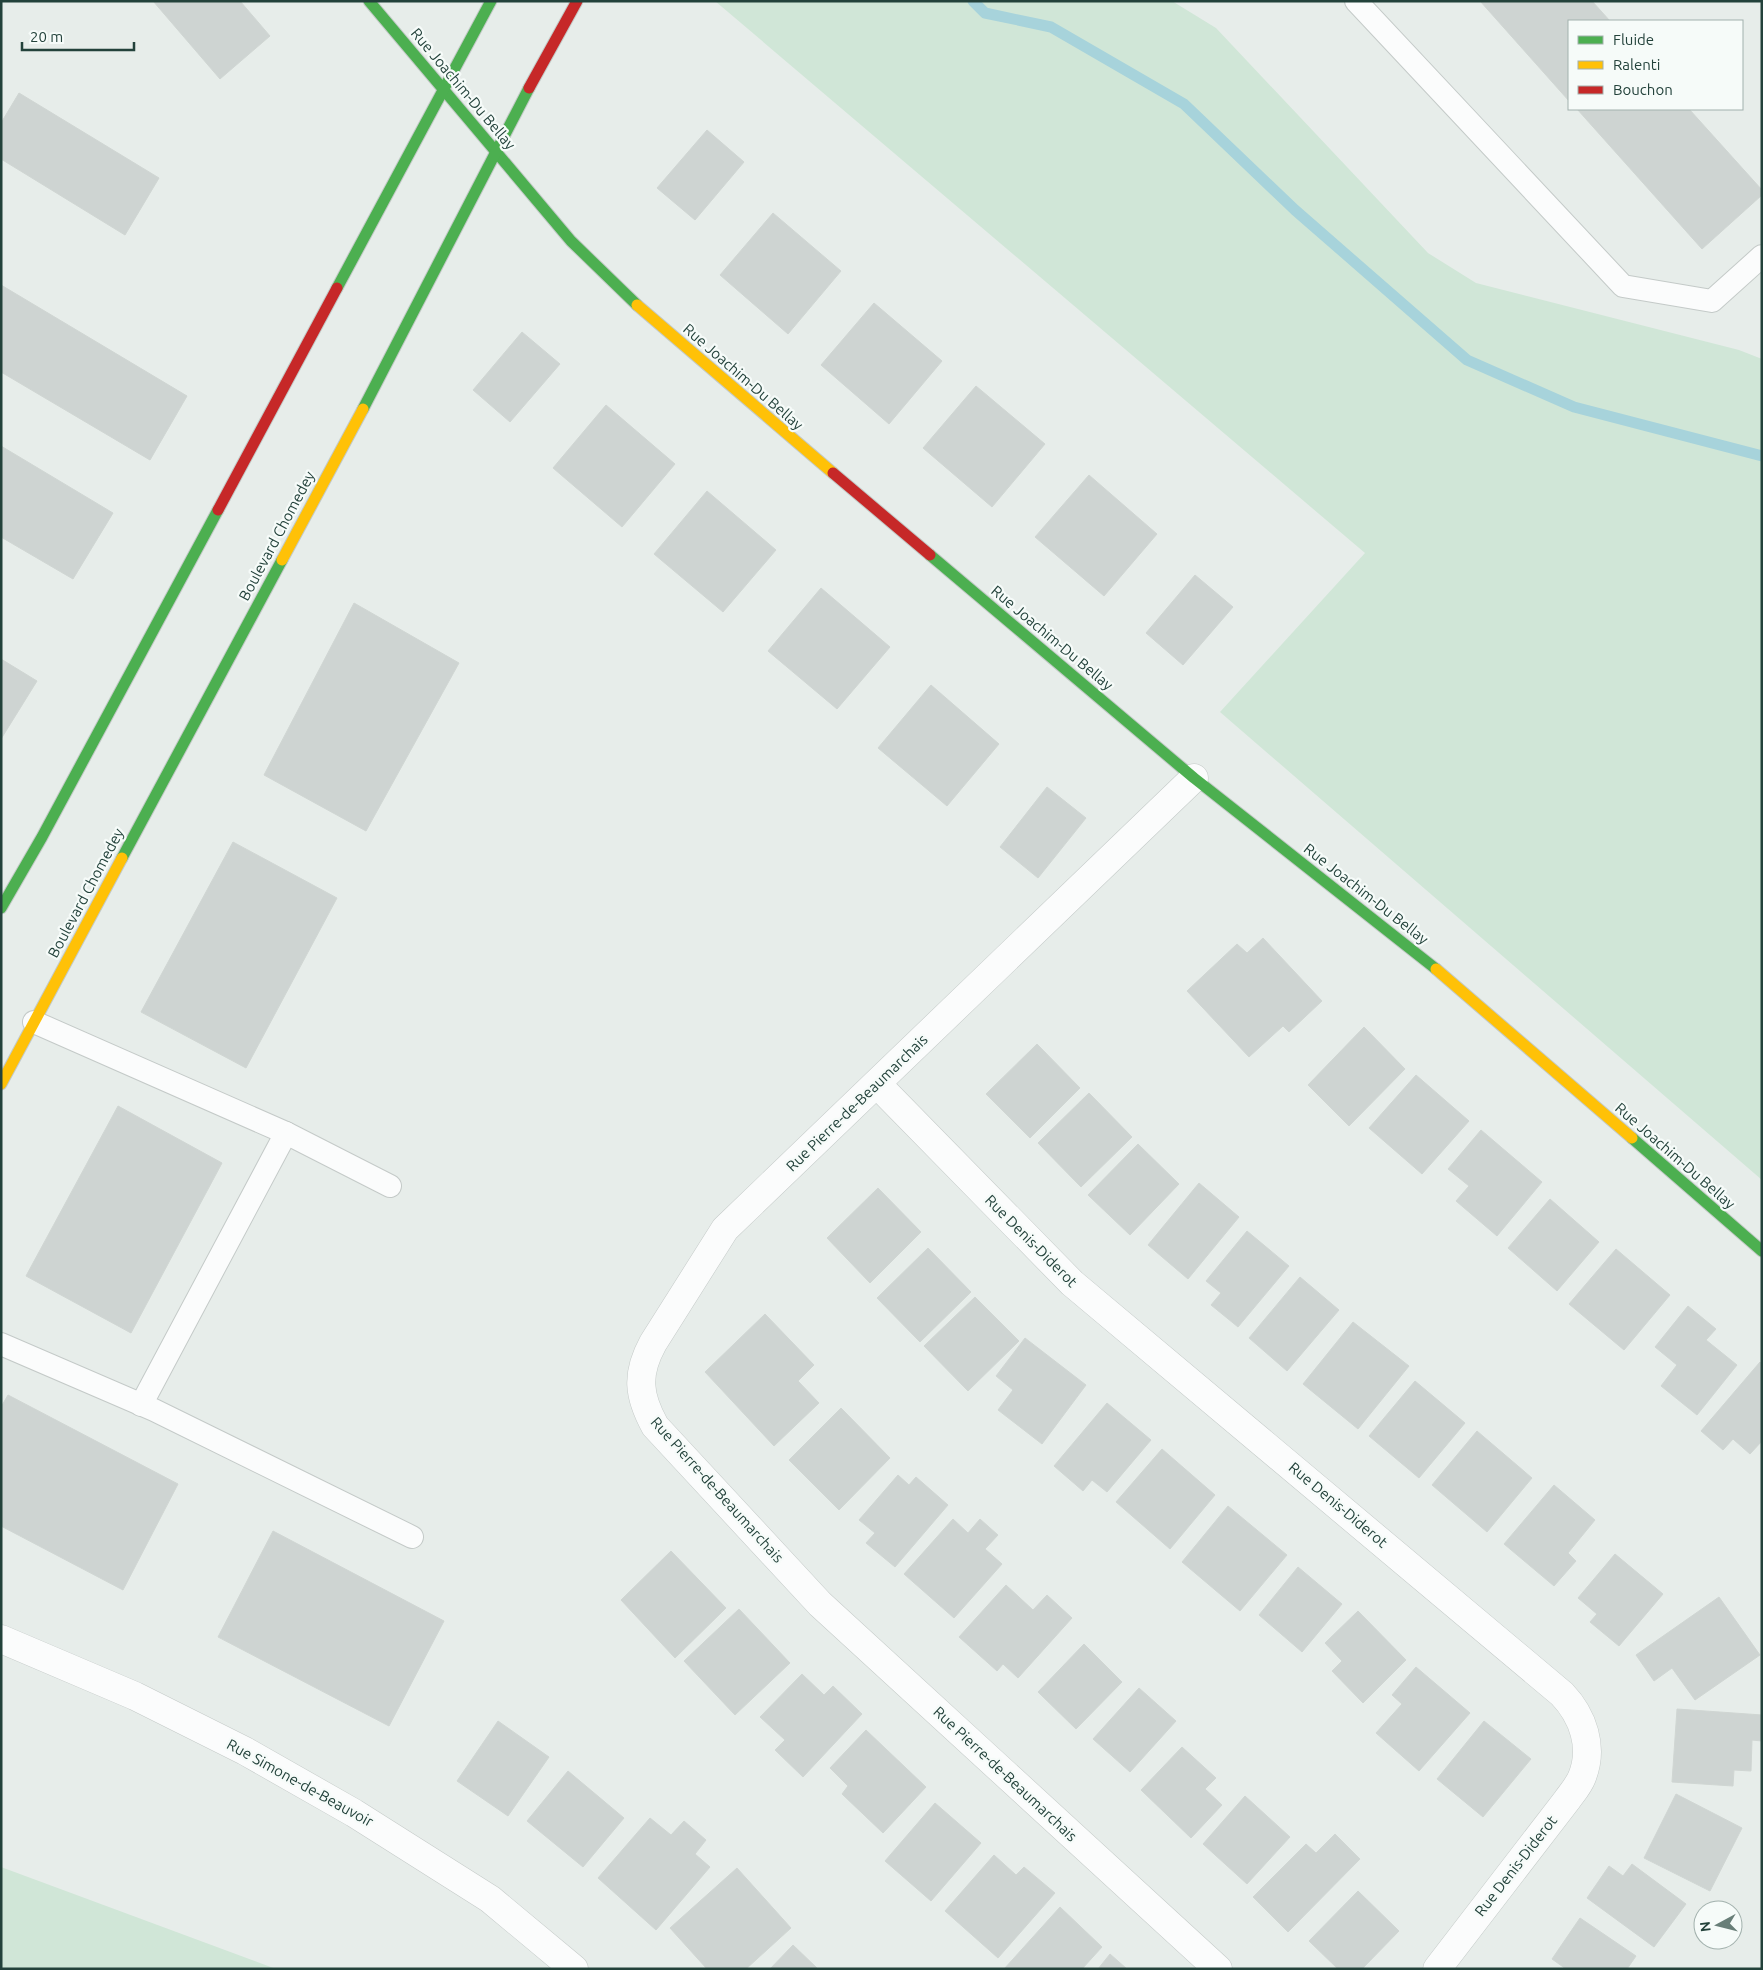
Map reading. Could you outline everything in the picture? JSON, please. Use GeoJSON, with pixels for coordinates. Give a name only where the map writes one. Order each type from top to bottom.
{"type":"FeatureCollection","features":[{"type":"Feature","properties":{"kind":"street","name":"Rue Joachim-Du Bellay"},"geometry":{"type":"LineString","coordinates":[[369,1],[537,198],[571,241],[614,285],[760,412],[1194,778],[1418,954],[1762,1251]]}},
{"type":"Feature","properties":{"kind":"street"},"geometry":{"type":"LineString","coordinates":[[1,908],[47,829],[491,1]]}},
{"type":"Feature","properties":{"kind":"street","name":"Boulevard Chomedey"},"geometry":{"type":"LineString","coordinates":[[1,1084],[349,435],[577,1]]}},
{"type":"Feature","properties":{"kind":"street","name":"Rue Pierre-de-Beaumarchais"},"geometry":{"type":"LineString","coordinates":[[1194,778],[725,1229],[644,1359],[641,1374],[642,1393],[647,1411],[655,1426],[820,1604],[1218,1969]]}},
{"type":"Feature","properties":{"kind":"street","name":"Rue Denis-Diderot"},"geometry":{"type":"LineString","coordinates":[[877,1084],[1072,1283],[1574,1706],[1582,1723],[1586,1740],[1587,1760],[1582,1778],[1437,1969]]}},
{"type":"Feature","properties":{"kind":"street","name":"Rue Simone-de-Beauvoir"},"geometry":{"type":"LineString","coordinates":[[1,1639],[135,1696],[245,1751],[354,1813],[490,1899],[574,1969]]}},
{"type":"Feature","properties":{"kind":"lane"},"geometry":{"type":"LineString","coordinates":[[1356,1],[1623,286],[1712,300],[1762,256]]}},
{"type":"Feature","properties":{"kind":"lane"},"geometry":{"type":"LineString","coordinates":[[34,1022],[286,1133],[390,1186]]}},
{"type":"Feature","properties":{"kind":"lane"},"geometry":{"type":"LineString","coordinates":[[141,1405],[286,1133]]}},
{"type":"Feature","properties":{"kind":"lane"},"geometry":{"type":"LineString","coordinates":[[1,1344],[141,1405],[412,1537]]}},
{"type":"Feature","properties":{"kind":"green space"},"geometry":{"type":"Polygon","coordinates":[[[715,1],[1172,1],[1216,28],[1428,253],[1476,283],[1739,350],[1762,359],[1762,1180],[1220,712],[1365,553],[715,1]]]}},
{"type":"Feature","properties":{"kind":"green space"},"geometry":{"type":"Polygon","coordinates":[[[1,1867],[276,1969],[1,1969],[1,1867]]]}},
{"type":"Feature","properties":{"kind":"building"},"geometry":{"type":"Polygon","coordinates":[[[153,1],[240,1],[270,36],[220,79],[153,1]]]}},
{"type":"Feature","properties":{"kind":"building"},"geometry":{"type":"Polygon","coordinates":[[[1480,1],[1592,1],[1609,20],[1568,20],[1568,100],[1480,1]]]}},
{"type":"Feature","properties":{"kind":"building"},"geometry":{"type":"Polygon","coordinates":[[[19,93],[159,178],[125,235],[1,159],[1,123],[19,93]]]}},
{"type":"Feature","properties":{"kind":"building"},"geometry":{"type":"Polygon","coordinates":[[[1578,110],[1690,110],[1762,190],[1762,195],[1702,249],[1578,110]]]}},
{"type":"Feature","properties":{"kind":"building"},"geometry":{"type":"Polygon","coordinates":[[[707,130],[744,162],[695,220],[657,188],[707,130]]]}},
{"type":"Feature","properties":{"kind":"building"},"geometry":{"type":"Polygon","coordinates":[[[773,213],[841,271],[788,334],[720,275],[773,213]]]}},
{"type":"Feature","properties":{"kind":"building"},"geometry":{"type":"Polygon","coordinates":[[[1,285],[187,396],[150,460],[1,372],[1,285]]]}},
{"type":"Feature","properties":{"kind":"building"},"geometry":{"type":"Polygon","coordinates":[[[874,303],[942,361],[889,424],[821,365],[874,303]]]}},
{"type":"Feature","properties":{"kind":"building"},"geometry":{"type":"Polygon","coordinates":[[[522,332],[560,364],[510,422],[473,390],[522,332]]]}},
{"type":"Feature","properties":{"kind":"building"},"geometry":{"type":"Polygon","coordinates":[[[976,386],[1045,444],[992,507],[923,448],[976,386]]]}},
{"type":"Feature","properties":{"kind":"building"},"geometry":{"type":"Polygon","coordinates":[[[606,405],[675,464],[622,527],[553,468],[606,405]]]}},
{"type":"Feature","properties":{"kind":"building"},"geometry":{"type":"Polygon","coordinates":[[[1,446],[113,513],[73,579],[1,537],[1,446]]]}},
{"type":"Feature","properties":{"kind":"building"},"geometry":{"type":"Polygon","coordinates":[[[1089,475],[1157,534],[1104,596],[1035,537],[1089,475]]]}},
{"type":"Feature","properties":{"kind":"building"},"geometry":{"type":"Polygon","coordinates":[[[707,491],[776,550],[723,612],[654,554],[707,491]]]}},
{"type":"Feature","properties":{"kind":"building"},"geometry":{"type":"Polygon","coordinates":[[[1195,575],[1233,607],[1183,665],[1146,633],[1195,575]]]}},
{"type":"Feature","properties":{"kind":"building"},"geometry":{"type":"Polygon","coordinates":[[[821,588],[890,647],[837,709],[768,651],[821,588]]]}},
{"type":"Feature","properties":{"kind":"building"},"geometry":{"type":"Polygon","coordinates":[[[354,603],[459,663],[366,831],[264,775],[354,603]]]}},
{"type":"Feature","properties":{"kind":"building"},"geometry":{"type":"Polygon","coordinates":[[[1,659],[37,681],[1,739],[1,659]]]}},
{"type":"Feature","properties":{"kind":"building"},"geometry":{"type":"Polygon","coordinates":[[[931,685],[999,744],[947,806],[878,748],[931,685]]]}},
{"type":"Feature","properties":{"kind":"building"},"geometry":{"type":"Polygon","coordinates":[[[1047,787],[1086,818],[1038,878],[1000,847],[1047,787]]]}},
{"type":"Feature","properties":{"kind":"building"},"geometry":{"type":"Polygon","coordinates":[[[233,842],[337,898],[246,1068],[141,1012],[233,842]]]}},
{"type":"Feature","properties":{"kind":"building"},"geometry":{"type":"Polygon","coordinates":[[[1263,938],[1322,1001],[1289,1032],[1283,1026],[1249,1057],[1187,991],[1237,944],[1247,953],[1263,938]]]}},
{"type":"Feature","properties":{"kind":"building"},"geometry":{"type":"Polygon","coordinates":[[[1364,1027],[1405,1069],[1349,1126],[1308,1085],[1364,1027]]]}},
{"type":"Feature","properties":{"kind":"building"},"geometry":{"type":"Polygon","coordinates":[[[1037,1044],[1080,1088],[1030,1138],[986,1094],[1037,1044]]]}},
{"type":"Feature","properties":{"kind":"building"},"geometry":{"type":"Polygon","coordinates":[[[1416,1075],[1469,1121],[1422,1174],[1369,1128],[1416,1075]]]}},
{"type":"Feature","properties":{"kind":"building"},"geometry":{"type":"Polygon","coordinates":[[[1089,1093],[1132,1137],[1081,1187],[1038,1143],[1089,1093]]]}},
{"type":"Feature","properties":{"kind":"building"},"geometry":{"type":"Polygon","coordinates":[[[118,1106],[222,1163],[131,1333],[26,1276],[118,1106]]]}},
{"type":"Feature","properties":{"kind":"building"},"geometry":{"type":"Polygon","coordinates":[[[1481,1130],[1542,1182],[1497,1236],[1456,1201],[1469,1186],[1448,1169],[1481,1130]]]}},
{"type":"Feature","properties":{"kind":"building"},"geometry":{"type":"Polygon","coordinates":[[[1138,1144],[1179,1184],[1130,1235],[1088,1195],[1138,1144]]]}},
{"type":"Feature","properties":{"kind":"building"},"geometry":{"type":"Polygon","coordinates":[[[1199,1183],[1239,1217],[1188,1279],[1148,1245],[1199,1183]]]}},
{"type":"Feature","properties":{"kind":"building"},"geometry":{"type":"Polygon","coordinates":[[[878,1188],[921,1232],[870,1283],[827,1238],[878,1188]]]}},
{"type":"Feature","properties":{"kind":"building"},"geometry":{"type":"Polygon","coordinates":[[[1550,1199],[1599,1242],[1557,1291],[1508,1248],[1550,1199]]]}},
{"type":"Feature","properties":{"kind":"building"},"geometry":{"type":"Polygon","coordinates":[[[1247,1231],[1289,1266],[1238,1327],[1211,1305],[1221,1293],[1206,1281],[1247,1231]]]}},
{"type":"Feature","properties":{"kind":"building"},"geometry":{"type":"Polygon","coordinates":[[[928,1248],[971,1292],[920,1342],[877,1298],[928,1248]]]}},
{"type":"Feature","properties":{"kind":"building"},"geometry":{"type":"Polygon","coordinates":[[[1616,1249],[1670,1295],[1624,1350],[1569,1304],[1616,1249]]]}},
{"type":"Feature","properties":{"kind":"building"},"geometry":{"type":"Polygon","coordinates":[[[1300,1277],[1339,1310],[1287,1371],[1249,1338],[1300,1277]]]}},
{"type":"Feature","properties":{"kind":"building"},"geometry":{"type":"Polygon","coordinates":[[[975,1297],[1019,1341],[968,1391],[924,1346],[975,1297]]]}},
{"type":"Feature","properties":{"kind":"building"},"geometry":{"type":"Polygon","coordinates":[[[1688,1306],[1716,1329],[1706,1340],[1737,1365],[1697,1415],[1661,1386],[1677,1365],[1655,1347],[1688,1306]]]}},
{"type":"Feature","properties":{"kind":"building"},"geometry":{"type":"Polygon","coordinates":[[[765,1314],[814,1365],[798,1381],[819,1403],[774,1446],[705,1372],[765,1314]]]}},
{"type":"Feature","properties":{"kind":"building"},"geometry":{"type":"Polygon","coordinates":[[[1353,1322],[1409,1366],[1358,1429],[1303,1384],[1353,1322]]]}},
{"type":"Feature","properties":{"kind":"building"},"geometry":{"type":"Polygon","coordinates":[[[1025,1338],[1086,1385],[1042,1444],[998,1410],[1013,1390],[996,1376],[1025,1338]]]}},
{"type":"Feature","properties":{"kind":"building"},"geometry":{"type":"Polygon","coordinates":[[[1760,1362],[1762,1364],[1762,1441],[1750,1454],[1733,1439],[1723,1450],[1701,1431],[1760,1362]]]}},
{"type":"Feature","properties":{"kind":"building"},"geometry":{"type":"Polygon","coordinates":[[[1415,1381],[1465,1423],[1419,1478],[1369,1436],[1415,1381]]]}},
{"type":"Feature","properties":{"kind":"building"},"geometry":{"type":"Polygon","coordinates":[[[8,1395],[178,1484],[123,1590],[1,1526],[1,1407],[8,1395]]]}},
{"type":"Feature","properties":{"kind":"building"},"geometry":{"type":"Polygon","coordinates":[[[1107,1403],[1151,1440],[1107,1492],[1092,1480],[1083,1491],[1054,1466],[1107,1403]]]}},
{"type":"Feature","properties":{"kind":"building"},"geometry":{"type":"Polygon","coordinates":[[[841,1408],[890,1458],[839,1510],[789,1460],[841,1408]]]}},
{"type":"Feature","properties":{"kind":"building"},"geometry":{"type":"Polygon","coordinates":[[[1477,1431],[1532,1478],[1487,1532],[1432,1485],[1477,1431]]]}},
{"type":"Feature","properties":{"kind":"building"},"geometry":{"type":"Polygon","coordinates":[[[1162,1449],[1215,1495],[1170,1549],[1116,1502],[1162,1449]]]}},
{"type":"Feature","properties":{"kind":"building"},"geometry":{"type":"Polygon","coordinates":[[[898,1475],[909,1485],[916,1477],[948,1505],[895,1567],[866,1543],[875,1533],[859,1520],[898,1475]]]}},
{"type":"Feature","properties":{"kind":"building"},"geometry":{"type":"Polygon","coordinates":[[[1554,1485],[1595,1520],[1568,1553],[1576,1561],[1554,1586],[1504,1544],[1554,1485]]]}},
{"type":"Feature","properties":{"kind":"building"},"geometry":{"type":"Polygon","coordinates":[[[1228,1506],[1287,1555],[1240,1611],[1182,1562],[1228,1506]]]}},
{"type":"Feature","properties":{"kind":"building"},"geometry":{"type":"Polygon","coordinates":[[[953,1519],[968,1533],[980,1519],[998,1535],[985,1549],[1002,1564],[954,1618],[904,1574],[953,1519]]]}},
{"type":"Feature","properties":{"kind":"building"},"geometry":{"type":"Polygon","coordinates":[[[273,1531],[444,1621],[389,1726],[218,1637],[273,1531]]]}},
{"type":"Feature","properties":{"kind":"building"},"geometry":{"type":"Polygon","coordinates":[[[671,1551],[726,1608],[675,1658],[621,1600],[671,1551]]]}},
{"type":"Feature","properties":{"kind":"building"},"geometry":{"type":"Polygon","coordinates":[[[1615,1554],[1663,1594],[1619,1646],[1590,1622],[1597,1614],[1578,1598],[1615,1554]]]}},
{"type":"Feature","properties":{"kind":"building"},"geometry":{"type":"Polygon","coordinates":[[[1298,1567],[1342,1604],[1302,1652],[1259,1615],[1298,1567]]]}},
{"type":"Feature","properties":{"kind":"building"},"geometry":{"type":"Polygon","coordinates":[[[1006,1585],[1033,1610],[1047,1595],[1072,1618],[1018,1678],[1003,1664],[997,1671],[959,1637],[1006,1585]]]}},
{"type":"Feature","properties":{"kind":"building"},"geometry":{"type":"Polygon","coordinates":[[[1719,1597],[1760,1655],[1695,1700],[1672,1668],[1654,1681],[1636,1655],[1719,1597]]]}},
{"type":"Feature","properties":{"kind":"building"},"geometry":{"type":"Polygon","coordinates":[[[739,1609],[790,1663],[735,1715],[684,1661],[739,1609]]]}},
{"type":"Feature","properties":{"kind":"building"},"geometry":{"type":"Polygon","coordinates":[[[1358,1611],[1406,1660],[1363,1703],[1332,1671],[1342,1661],[1325,1643],[1358,1611]]]}},
{"type":"Feature","properties":{"kind":"building"},"geometry":{"type":"Polygon","coordinates":[[[1084,1644],[1122,1682],[1076,1729],[1038,1692],[1084,1644]]]}},
{"type":"Feature","properties":{"kind":"building"},"geometry":{"type":"Polygon","coordinates":[[[1416,1667],[1470,1713],[1419,1771],[1376,1733],[1402,1704],[1392,1695],[1416,1667]]]}},
{"type":"Feature","properties":{"kind":"building"},"geometry":{"type":"Polygon","coordinates":[[[802,1674],[824,1695],[833,1686],[862,1714],[803,1777],[775,1750],[785,1740],[760,1717],[802,1674]]]}},
{"type":"Feature","properties":{"kind":"building"},"geometry":{"type":"Polygon","coordinates":[[[1139,1688],[1176,1721],[1130,1772],[1093,1739],[1139,1688]]]}},
{"type":"Feature","properties":{"kind":"building"},"geometry":{"type":"Polygon","coordinates":[[[1677,1709],[1762,1715],[1762,1741],[1752,1740],[1751,1771],[1734,1770],[1733,1786],[1672,1782],[1677,1709]]]}},
{"type":"Feature","properties":{"kind":"building"},"geometry":{"type":"Polygon","coordinates":[[[498,1721],[549,1757],[508,1816],[457,1781],[498,1721]]]}},
{"type":"Feature","properties":{"kind":"building"},"geometry":{"type":"Polygon","coordinates":[[[1484,1721],[1531,1759],[1483,1817],[1437,1779],[1484,1721]]]}},
{"type":"Feature","properties":{"kind":"building"},"geometry":{"type":"Polygon","coordinates":[[[866,1730],[926,1787],[883,1833],[842,1794],[848,1786],[830,1768],[866,1730]]]}},
{"type":"Feature","properties":{"kind":"building"},"geometry":{"type":"Polygon","coordinates":[[[1182,1747],[1216,1778],[1205,1789],[1222,1805],[1191,1838],[1141,1790],[1182,1747]]]}},
{"type":"Feature","properties":{"kind":"building"},"geometry":{"type":"Polygon","coordinates":[[[568,1771],[624,1818],[583,1867],[527,1821],[568,1771]]]}},
{"type":"Feature","properties":{"kind":"building"},"geometry":{"type":"Polygon","coordinates":[[[1676,1794],[1742,1828],[1710,1891],[1644,1858],[1676,1794]]]}},
{"type":"Feature","properties":{"kind":"building"},"geometry":{"type":"Polygon","coordinates":[[[1245,1796],[1290,1837],[1247,1884],[1203,1844],[1245,1796]]]}},
{"type":"Feature","properties":{"kind":"building"},"geometry":{"type":"Polygon","coordinates":[[[935,1803],[981,1843],[931,1901],[885,1861],[935,1803]]]}},
{"type":"Feature","properties":{"kind":"building"},"geometry":{"type":"Polygon","coordinates":[[[650,1818],[671,1835],[684,1821],[706,1840],[695,1854],[710,1867],[656,1930],[598,1878],[650,1818]]]}},
{"type":"Feature","properties":{"kind":"building"},"geometry":{"type":"Polygon","coordinates":[[[1335,1834],[1360,1859],[1288,1932],[1253,1897],[1306,1844],[1316,1853],[1335,1834]]]}},
{"type":"Feature","properties":{"kind":"building"},"geometry":{"type":"Polygon","coordinates":[[[994,1855],[1016,1875],[1024,1867],[1055,1893],[998,1958],[945,1911],[994,1855]]]}},
{"type":"Feature","properties":{"kind":"building"},"geometry":{"type":"Polygon","coordinates":[[[1632,1864],[1686,1904],[1654,1947],[1587,1898],[1609,1866],[1623,1876],[1632,1864]]]}},
{"type":"Feature","properties":{"kind":"building"},"geometry":{"type":"Polygon","coordinates":[[[737,1868],[791,1928],[746,1969],[707,1969],[670,1928],[737,1868]]]}},
{"type":"Feature","properties":{"kind":"building"},"geometry":{"type":"Polygon","coordinates":[[[1358,1891],[1399,1931],[1362,1969],[1338,1969],[1309,1941],[1358,1891]]]}},
{"type":"Feature","properties":{"kind":"building"},"geometry":{"type":"Polygon","coordinates":[[[1060,1907],[1102,1947],[1082,1969],[1004,1969],[1060,1907]]]}},
{"type":"Feature","properties":{"kind":"building"},"geometry":{"type":"Polygon","coordinates":[[[1580,1918],[1636,1956],[1627,1969],[1566,1969],[1552,1959],[1580,1918]]]}},
{"type":"Feature","properties":{"kind":"building"},"geometry":{"type":"Polygon","coordinates":[[[793,1945],[818,1969],[770,1969],[793,1945]]]}},
{"type":"Feature","properties":{"kind":"building"},"geometry":{"type":"Polygon","coordinates":[[[1110,1954],[1127,1969],[1098,1969],[1110,1954]]]}},
{"type":"Feature","properties":{"kind":"waterway"},"geometry":{"type":"LineString","coordinates":[[973,1],[985,13],[1051,27],[1184,104],[1295,210],[1467,360],[1574,407],[1762,456]]}},
{"type":"Feature","properties":{"kind":"traffic: fast"},"geometry":{"type":"LineString","coordinates":[[369,1],[571,241],[637,305]]}},
{"type":"Feature","properties":{"kind":"traffic: fast"},"geometry":{"type":"LineString","coordinates":[[337,288],[491,1]]}},
{"type":"Feature","properties":{"kind":"traffic: fast"},"geometry":{"type":"LineString","coordinates":[[363,409],[529,88]]}},
{"type":"Feature","properties":{"kind":"traffic: fast"},"geometry":{"type":"LineString","coordinates":[[1,908],[42,837],[218,510]]}},
{"type":"Feature","properties":{"kind":"traffic: fast"},"geometry":{"type":"LineString","coordinates":[[930,555],[1194,778],[1436,969]]}},
{"type":"Feature","properties":{"kind":"traffic: fast"},"geometry":{"type":"LineString","coordinates":[[122,858],[282,560]]}},
{"type":"Feature","properties":{"kind":"traffic: fast"},"geometry":{"type":"LineString","coordinates":[[1632,1138],[1762,1251]]}},
{"type":"Feature","properties":{"kind":"traffic: slow"},"geometry":{"type":"LineString","coordinates":[[637,305],[833,473]]}},
{"type":"Feature","properties":{"kind":"traffic: slow"},"geometry":{"type":"LineString","coordinates":[[282,560],[363,409]]}},
{"type":"Feature","properties":{"kind":"traffic: slow"},"geometry":{"type":"LineString","coordinates":[[1,1084],[122,858]]}},
{"type":"Feature","properties":{"kind":"traffic: slow"},"geometry":{"type":"LineString","coordinates":[[1436,969],[1632,1138]]}},
{"type":"Feature","properties":{"kind":"traffic: jam"},"geometry":{"type":"LineString","coordinates":[[529,88],[577,1]]}},
{"type":"Feature","properties":{"kind":"traffic: jam"},"geometry":{"type":"LineString","coordinates":[[218,510],[337,288]]}},
{"type":"Feature","properties":{"kind":"traffic: jam"},"geometry":{"type":"LineString","coordinates":[[833,473],[930,555]]}}]}
